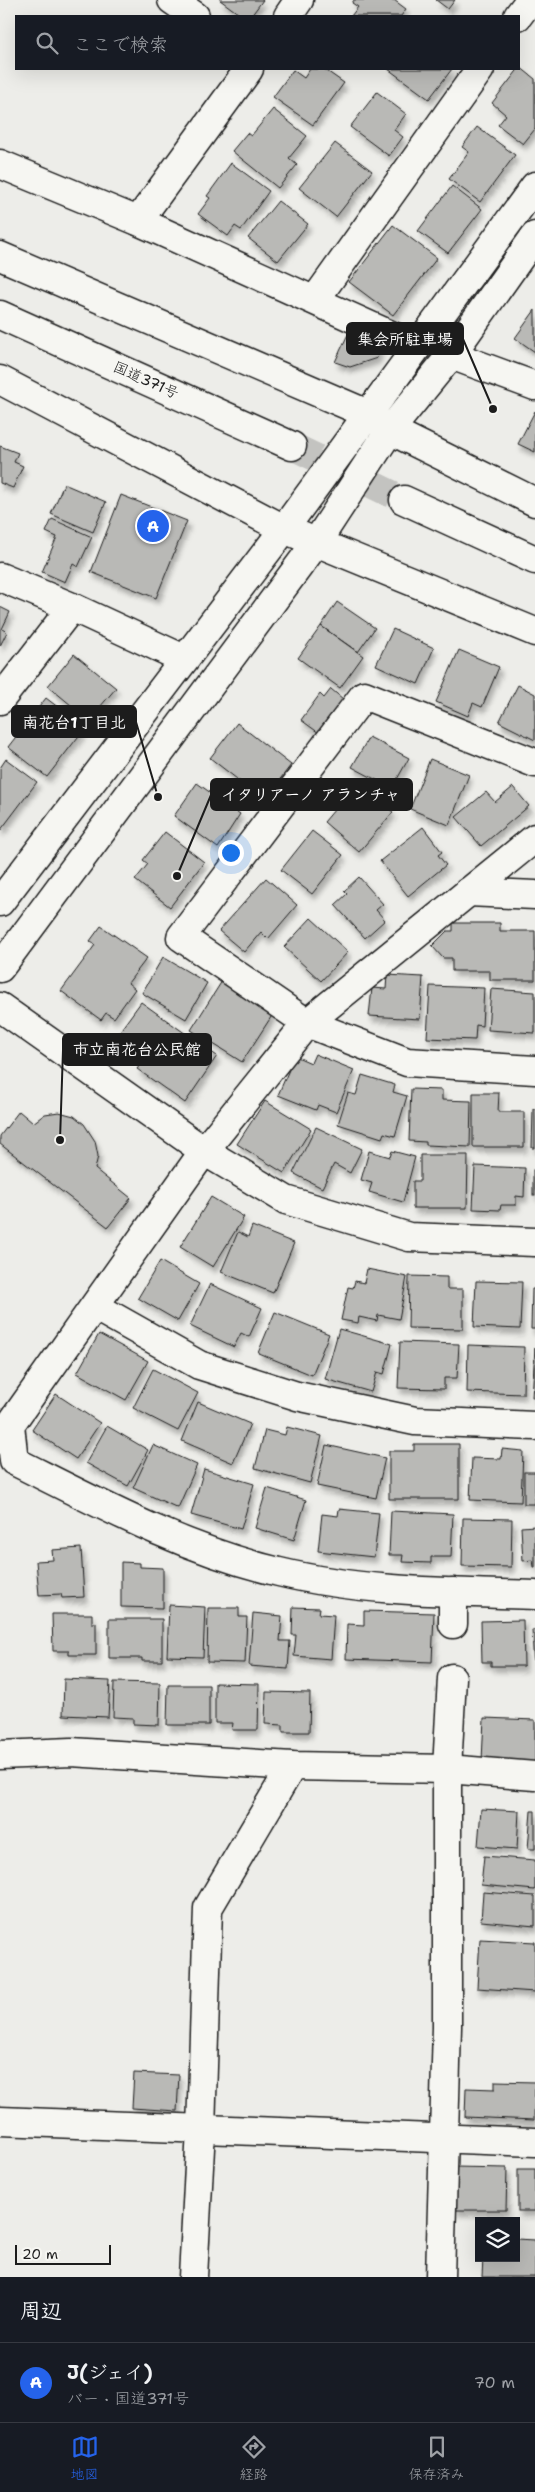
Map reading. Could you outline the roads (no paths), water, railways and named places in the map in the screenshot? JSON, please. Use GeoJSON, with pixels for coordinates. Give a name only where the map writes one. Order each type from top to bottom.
{"type":"FeatureCollection","features":[{"type":"Feature","properties":{"kind":"main road"},"geometry":{"type":"LineString","coordinates":[[172,0],[194,15]]}},
{"type":"Feature","properties":{"kind":"main road"},"geometry":{"type":"LineString","coordinates":[[289,15],[299,0]]}},
{"type":"Feature","properties":{"kind":"main road"},"geometry":{"type":"LineString","coordinates":[[519,15],[530,0]]}},
{"type":"Feature","properties":{"kind":"main road"},"geometry":{"type":"LineString","coordinates":[[138,221],[248,70]]}},
{"type":"Feature","properties":{"kind":"main road"},"geometry":{"type":"LineString","coordinates":[[315,300],[479,70]]}},
{"type":"Feature","properties":{"kind":"main road"},"geometry":{"type":"LineString","coordinates":[[0,164],[138,221],[417,347]]}},
{"type":"Feature","properties":{"kind":"main road"},"geometry":{"type":"LineString","coordinates":[[0,902],[284,529],[535,186]]}},
{"type":"Feature","properties":{"kind":"main road"},"geometry":{"type":"LineString","coordinates":[[0,968],[316,543],[390,430],[451,355],[535,236]]}},
{"type":"Feature","properties":{"kind":"main road"},"geometry":{"type":"LineString","coordinates":[[0,256],[368,414],[390,430],[535,502]]}},
{"type":"Feature","properties":{"kind":"main road","name":"国道371号"},"geometry":{"type":"LineString","coordinates":[[0,315],[292,446]]}},
{"type":"Feature","properties":{"kind":"main road"},"geometry":{"type":"LineString","coordinates":[[451,355],[535,386]]}},
{"type":"Feature","properties":{"kind":"main road"},"geometry":{"type":"LineString","coordinates":[[0,380],[284,529],[535,632]]}},
{"type":"Feature","properties":{"kind":"main road"},"geometry":{"type":"LineString","coordinates":[[404,500],[535,560]]}},
{"type":"Feature","properties":{"kind":"main road"},"geometry":{"type":"LineString","coordinates":[[0,577],[72,607],[184,659]]}},
{"type":"Feature","properties":{"kind":"main road"},"geometry":{"type":"LineString","coordinates":[[0,700],[72,607]]}},
{"type":"Feature","properties":{"kind":"main road"},"geometry":{"type":"LineString","coordinates":[[535,763],[364,695],[181,937],[307,1023],[408,1062],[535,1070]]}},
{"type":"Feature","properties":{"kind":"main road"},"geometry":{"type":"LineString","coordinates":[[535,838],[307,1023],[204,1151],[96,1307],[10,1425],[14,1461],[132,1520],[206,1551],[279,1572],[352,1585],[452,1592],[535,1595]]}},
{"type":"Feature","properties":{"kind":"main road"},"geometry":{"type":"LineString","coordinates":[[468,892],[535,895]]}},
{"type":"Feature","properties":{"kind":"main road"},"geometry":{"type":"LineString","coordinates":[[0,1007],[204,1151],[286,1200],[409,1237],[535,1242]]}},
{"type":"Feature","properties":{"kind":"main road"},"geometry":{"type":"LineString","coordinates":[[96,1307],[199,1365],[296,1396],[415,1421],[535,1426]]}},
{"type":"Feature","properties":{"kind":"main road"},"geometry":{"type":"LineString","coordinates":[[452,1592],[453,1624]]}},
{"type":"Feature","properties":{"kind":"main road"},"geometry":{"type":"LineString","coordinates":[[440,2277],[447,2027],[447,1769],[452,1678]]}},
{"type":"Feature","properties":{"kind":"main road"},"geometry":{"type":"LineString","coordinates":[[0,1755],[71,1752],[292,1766],[447,1769],[535,1776]]}},
{"type":"Feature","properties":{"kind":"main road"},"geometry":{"type":"LineString","coordinates":[[193,2277],[201,2130],[208,1908],[292,1766]]}},
{"type":"Feature","properties":{"kind":"main road"},"geometry":{"type":"LineString","coordinates":[[0,2121],[535,2142]]}},
{"type":"Feature","properties":{"kind":"tunnel"},"geometry":{"type":"LineString","coordinates":[[292,446],[404,500]]}},
{"type":"Feature","properties":{"kind":"place","name":"集会所駐車場"},"geometry":{"type":"Point","coordinates":[493,409]}},
{"type":"Feature","properties":{"kind":"place","name":"J(ジェイ)"},"geometry":{"type":"Point","coordinates":[153,526]}},
{"type":"Feature","properties":{"kind":"place","name":"南花台1丁目北"},"geometry":{"type":"Point","coordinates":[158,797]}},
{"type":"Feature","properties":{"kind":"place","name":"イタリアーノ アランチャ"},"geometry":{"type":"Point","coordinates":[177,876]}},
{"type":"Feature","properties":{"kind":"place","name":"市立南花台公民館"},"geometry":{"type":"Point","coordinates":[60,1140]}}]}
